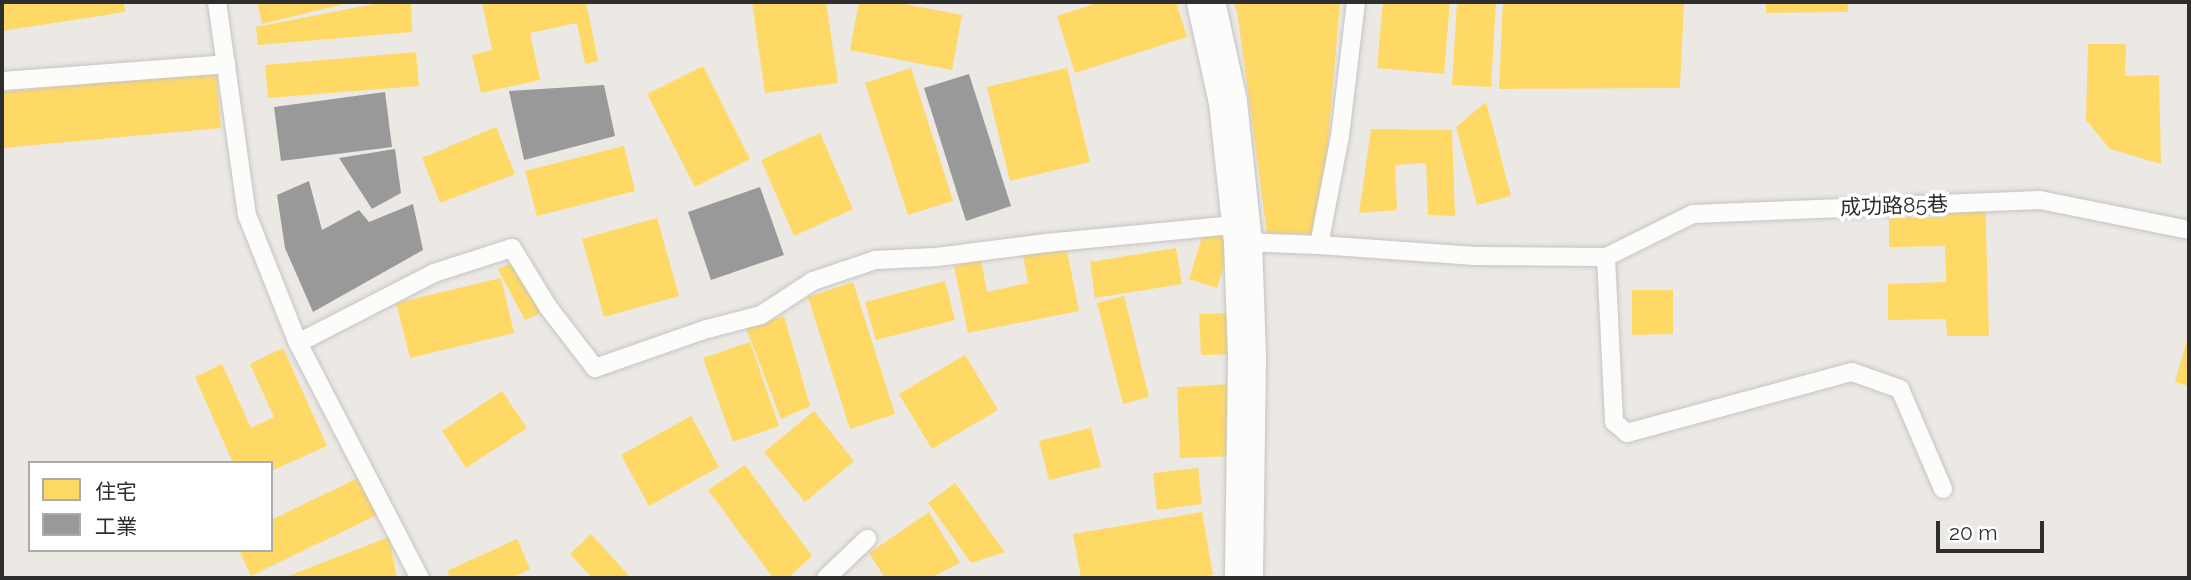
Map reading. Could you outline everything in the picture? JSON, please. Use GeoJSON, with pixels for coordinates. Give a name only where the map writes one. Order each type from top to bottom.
{"type":"FeatureCollection","features":[{"type":"Feature","properties":{"kind":"street"},"geometry":{"type":"LineString","coordinates":[[1206,2],[1228,102],[1242,233],[1247,359],[1244,578]]}},
{"type":"Feature","properties":{"kind":"lane"},"geometry":{"type":"LineString","coordinates":[[217,2],[247,215],[298,343],[419,578]]}},
{"type":"Feature","properties":{"kind":"lane"},"geometry":{"type":"LineString","coordinates":[[1319,245],[1340,136],[1356,2]]}},
{"type":"Feature","properties":{"kind":"lane"},"geometry":{"type":"LineString","coordinates":[[2,81],[226,64]]}},
{"type":"Feature","properties":{"kind":"lane","name":"成功路85巷"},"geometry":{"type":"LineString","coordinates":[[1606,257],[1693,214],[2040,200],[2189,230]]}},
{"type":"Feature","properties":{"kind":"lane"},"geometry":{"type":"LineString","coordinates":[[298,343],[434,273],[512,248],[548,307],[595,368],[707,329],[761,315],[813,281],[875,260],[937,257],[1046,243],[1242,233],[1319,245],[1476,256],[1606,257],[1614,422],[1627,433],[1852,372],[1900,389],[1943,489]]}},
{"type":"Feature","properties":{"kind":"lane"},"geometry":{"type":"LineString","coordinates":[[826,578],[867,539]]}},
{"type":"Feature","properties":{"kind":"building: 住宅"},"geometry":{"type":"Polygon","coordinates":[[[2,2],[124,2],[125,12],[2,31],[2,2]]]}},
{"type":"Feature","properties":{"kind":"building: 住宅"},"geometry":{"type":"Polygon","coordinates":[[[257,2],[348,2],[348,3],[262,24],[257,2]]]}},
{"type":"Feature","properties":{"kind":"building: 住宅"},"geometry":{"type":"Polygon","coordinates":[[[384,2],[411,2],[412,32],[258,45],[256,27],[384,2]]]}},
{"type":"Feature","properties":{"kind":"building: 住宅"},"geometry":{"type":"Polygon","coordinates":[[[482,2],[586,2],[598,61],[585,64],[577,23],[530,33],[540,80],[481,93],[472,55],[492,50],[482,2]]]}},
{"type":"Feature","properties":{"kind":"building: 住宅"},"geometry":{"type":"Polygon","coordinates":[[[752,2],[826,2],[838,83],[765,93],[752,2]]]}},
{"type":"Feature","properties":{"kind":"building: 住宅"},"geometry":{"type":"Polygon","coordinates":[[[859,2],[894,2],[962,15],[952,70],[850,50],[859,2]]]}},
{"type":"Feature","properties":{"kind":"building: 住宅"},"geometry":{"type":"Polygon","coordinates":[[[1100,2],[1176,2],[1187,37],[1075,73],[1057,16],[1100,2]]]}},
{"type":"Feature","properties":{"kind":"building: 住宅"},"geometry":{"type":"Polygon","coordinates":[[[1233,2],[1340,2],[1320,234],[1267,233],[1237,11],[1233,2]]]}},
{"type":"Feature","properties":{"kind":"building: 住宅"},"geometry":{"type":"Polygon","coordinates":[[[1383,2],[1450,2],[1444,74],[1377,68],[1383,2]]]}},
{"type":"Feature","properties":{"kind":"building: 住宅"},"geometry":{"type":"Polygon","coordinates":[[[1457,2],[1496,2],[1491,87],[1452,85],[1457,2]]]}},
{"type":"Feature","properties":{"kind":"building: 住宅"},"geometry":{"type":"Polygon","coordinates":[[[1503,2],[1684,2],[1680,88],[1499,89],[1503,2]]]}},
{"type":"Feature","properties":{"kind":"building: 住宅"},"geometry":{"type":"Polygon","coordinates":[[[1766,2],[1848,2],[1848,12],[1766,13],[1766,2]]]}},
{"type":"Feature","properties":{"kind":"building: 住宅"},"geometry":{"type":"Polygon","coordinates":[[[2088,44],[2126,44],[2125,76],[2159,75],[2161,164],[2110,149],[2086,120],[2088,44]]]}},
{"type":"Feature","properties":{"kind":"building: 住宅"},"geometry":{"type":"Polygon","coordinates":[[[416,52],[419,86],[268,98],[265,65],[416,52]]]}},
{"type":"Feature","properties":{"kind":"building: 住宅"},"geometry":{"type":"Polygon","coordinates":[[[703,66],[750,159],[695,187],[647,94],[703,66]]]}},
{"type":"Feature","properties":{"kind":"building: 住宅"},"geometry":{"type":"Polygon","coordinates":[[[911,68],[953,201],[908,215],[865,83],[911,68]]]}},
{"type":"Feature","properties":{"kind":"building: 住宅"},"geometry":{"type":"Polygon","coordinates":[[[1067,68],[1090,162],[1010,181],[987,87],[1067,68]]]}},
{"type":"Feature","properties":{"kind":"building: 住宅"},"geometry":{"type":"Polygon","coordinates":[[[216,72],[221,128],[2,148],[2,92],[216,72]]]}},
{"type":"Feature","properties":{"kind":"building: 住宅"},"geometry":{"type":"Polygon","coordinates":[[[1486,102],[1511,196],[1477,205],[1456,127],[1486,102]]]}},
{"type":"Feature","properties":{"kind":"building: 住宅"},"geometry":{"type":"Polygon","coordinates":[[[496,127],[515,174],[440,203],[422,158],[496,127]]]}},
{"type":"Feature","properties":{"kind":"building: 住宅"},"geometry":{"type":"Polygon","coordinates":[[[1371,129],[1452,130],[1455,216],[1428,215],[1426,163],[1395,165],[1397,210],[1359,213],[1371,129]]]}},
{"type":"Feature","properties":{"kind":"building: 住宅"},"geometry":{"type":"Polygon","coordinates":[[[820,133],[853,209],[794,236],[761,160],[820,133]]]}},
{"type":"Feature","properties":{"kind":"building: 住宅"},"geometry":{"type":"Polygon","coordinates":[[[624,146],[635,191],[537,216],[525,171],[624,146]]]}},
{"type":"Feature","properties":{"kind":"building: 住宅"},"geometry":{"type":"Polygon","coordinates":[[[1985,195],[1989,336],[1947,336],[1946,319],[1888,320],[1888,284],[1946,282],[1945,246],[1889,247],[1889,218],[1945,217],[1945,196],[1985,195]]]}},
{"type":"Feature","properties":{"kind":"building: 住宅"},"geometry":{"type":"Polygon","coordinates":[[[657,218],[679,296],[604,317],[582,239],[657,218]]]}},
{"type":"Feature","properties":{"kind":"building: 住宅"},"geometry":{"type":"Polygon","coordinates":[[[1204,231],[1232,240],[1217,288],[1189,279],[1204,231]]]}},
{"type":"Feature","properties":{"kind":"building: 住宅"},"geometry":{"type":"Polygon","coordinates":[[[1066,246],[1079,311],[968,333],[954,266],[981,260],[987,292],[1028,283],[1023,255],[1066,246]]]}},
{"type":"Feature","properties":{"kind":"building: 住宅"},"geometry":{"type":"Polygon","coordinates":[[[1176,248],[1182,284],[1095,298],[1090,262],[1176,248]]]}},
{"type":"Feature","properties":{"kind":"building: 住宅"},"geometry":{"type":"Polygon","coordinates":[[[514,262],[542,312],[525,320],[498,269],[514,262]]]}},
{"type":"Feature","properties":{"kind":"building: 住宅"},"geometry":{"type":"Polygon","coordinates":[[[501,278],[514,333],[410,358],[396,303],[501,278]]]}},
{"type":"Feature","properties":{"kind":"building: 住宅"},"geometry":{"type":"Polygon","coordinates":[[[945,281],[955,320],[876,340],[865,302],[945,281]]]}},
{"type":"Feature","properties":{"kind":"building: 住宅"},"geometry":{"type":"Polygon","coordinates":[[[853,282],[895,414],[850,429],[808,297],[853,282]]]}},
{"type":"Feature","properties":{"kind":"building: 住宅"},"geometry":{"type":"Polygon","coordinates":[[[1632,290],[1673,290],[1673,334],[1632,335],[1632,290]]]}},
{"type":"Feature","properties":{"kind":"building: 住宅"},"geometry":{"type":"Polygon","coordinates":[[[1124,296],[1149,397],[1123,404],[1097,303],[1124,296]]]}},
{"type":"Feature","properties":{"kind":"building: 住宅"},"geometry":{"type":"Polygon","coordinates":[[[1234,313],[1235,354],[1201,355],[1199,314],[1234,313]]]}},
{"type":"Feature","properties":{"kind":"building: 住宅"},"geometry":{"type":"Polygon","coordinates":[[[784,316],[810,406],[781,419],[746,328],[784,316]]]}},
{"type":"Feature","properties":{"kind":"building: 住宅"},"geometry":{"type":"Polygon","coordinates":[[[2189,333],[2189,386],[2175,382],[2189,333]]]}},
{"type":"Feature","properties":{"kind":"building: 住宅"},"geometry":{"type":"Polygon","coordinates":[[[750,342],[779,426],[733,442],[703,358],[750,342]]]}},
{"type":"Feature","properties":{"kind":"building: 住宅"},"geometry":{"type":"Polygon","coordinates":[[[283,348],[327,446],[273,470],[273,461],[232,461],[195,377],[222,364],[251,428],[274,417],[250,364],[283,348]]]}},
{"type":"Feature","properties":{"kind":"building: 住宅"},"geometry":{"type":"Polygon","coordinates":[[[965,355],[998,410],[932,449],[899,394],[965,355]]]}},
{"type":"Feature","properties":{"kind":"building: 住宅"},"geometry":{"type":"Polygon","coordinates":[[[1234,384],[1237,456],[1180,458],[1177,387],[1234,384]]]}},
{"type":"Feature","properties":{"kind":"building: 住宅"},"geometry":{"type":"Polygon","coordinates":[[[502,391],[527,428],[466,468],[442,431],[502,391]]]}},
{"type":"Feature","properties":{"kind":"building: 住宅"},"geometry":{"type":"Polygon","coordinates":[[[814,411],[854,461],[805,502],[764,452],[814,411]]]}},
{"type":"Feature","properties":{"kind":"building: 住宅"},"geometry":{"type":"Polygon","coordinates":[[[691,416],[719,467],[649,506],[621,455],[691,416]]]}},
{"type":"Feature","properties":{"kind":"building: 住宅"},"geometry":{"type":"Polygon","coordinates":[[[1091,428],[1101,467],[1049,480],[1039,441],[1091,428]]]}},
{"type":"Feature","properties":{"kind":"building: 住宅"},"geometry":{"type":"Polygon","coordinates":[[[745,465],[812,556],[788,578],[773,578],[708,490],[745,465]]]}},
{"type":"Feature","properties":{"kind":"building: 住宅"},"geometry":{"type":"Polygon","coordinates":[[[1198,468],[1202,504],[1157,510],[1153,473],[1198,468]]]}},
{"type":"Feature","properties":{"kind":"building: 住宅"},"geometry":{"type":"Polygon","coordinates":[[[360,477],[377,515],[251,576],[240,552],[273,552],[273,519],[360,477]]]}},
{"type":"Feature","properties":{"kind":"building: 住宅"},"geometry":{"type":"Polygon","coordinates":[[[955,483],[1005,552],[971,563],[928,503],[955,483]]]}},
{"type":"Feature","properties":{"kind":"building: 住宅"},"geometry":{"type":"Polygon","coordinates":[[[929,512],[960,563],[930,578],[885,578],[869,553],[929,512]]]}},
{"type":"Feature","properties":{"kind":"building: 住宅"},"geometry":{"type":"Polygon","coordinates":[[[1202,512],[1213,575],[1191,578],[1081,578],[1073,534],[1202,512]]]}},
{"type":"Feature","properties":{"kind":"building: 住宅"},"geometry":{"type":"Polygon","coordinates":[[[591,534],[631,578],[592,578],[570,554],[591,534]]]}},
{"type":"Feature","properties":{"kind":"building: 住宅"},"geometry":{"type":"Polygon","coordinates":[[[389,537],[397,578],[283,578],[389,537]]]}},
{"type":"Feature","properties":{"kind":"building: 住宅"},"geometry":{"type":"Polygon","coordinates":[[[517,539],[530,569],[511,578],[450,578],[447,571],[517,539]]]}},
{"type":"Feature","properties":{"kind":"building: 工業"},"geometry":{"type":"Polygon","coordinates":[[[969,74],[1011,206],[966,221],[924,88],[969,74]]]}},
{"type":"Feature","properties":{"kind":"building: 工業"},"geometry":{"type":"Polygon","coordinates":[[[604,85],[615,136],[524,160],[509,91],[604,85]]]}},
{"type":"Feature","properties":{"kind":"building: 工業"},"geometry":{"type":"Polygon","coordinates":[[[385,92],[392,147],[281,161],[274,107],[385,92]]]}},
{"type":"Feature","properties":{"kind":"building: 工業"},"geometry":{"type":"Polygon","coordinates":[[[395,149],[401,193],[372,209],[339,158],[395,149]]]}},
{"type":"Feature","properties":{"kind":"building: 工業"},"geometry":{"type":"Polygon","coordinates":[[[309,181],[322,230],[359,210],[369,222],[413,204],[423,250],[313,312],[285,248],[277,195],[309,181]]]}},
{"type":"Feature","properties":{"kind":"building: 工業"},"geometry":{"type":"Polygon","coordinates":[[[760,187],[784,255],[711,280],[688,212],[760,187]]]}}]}
